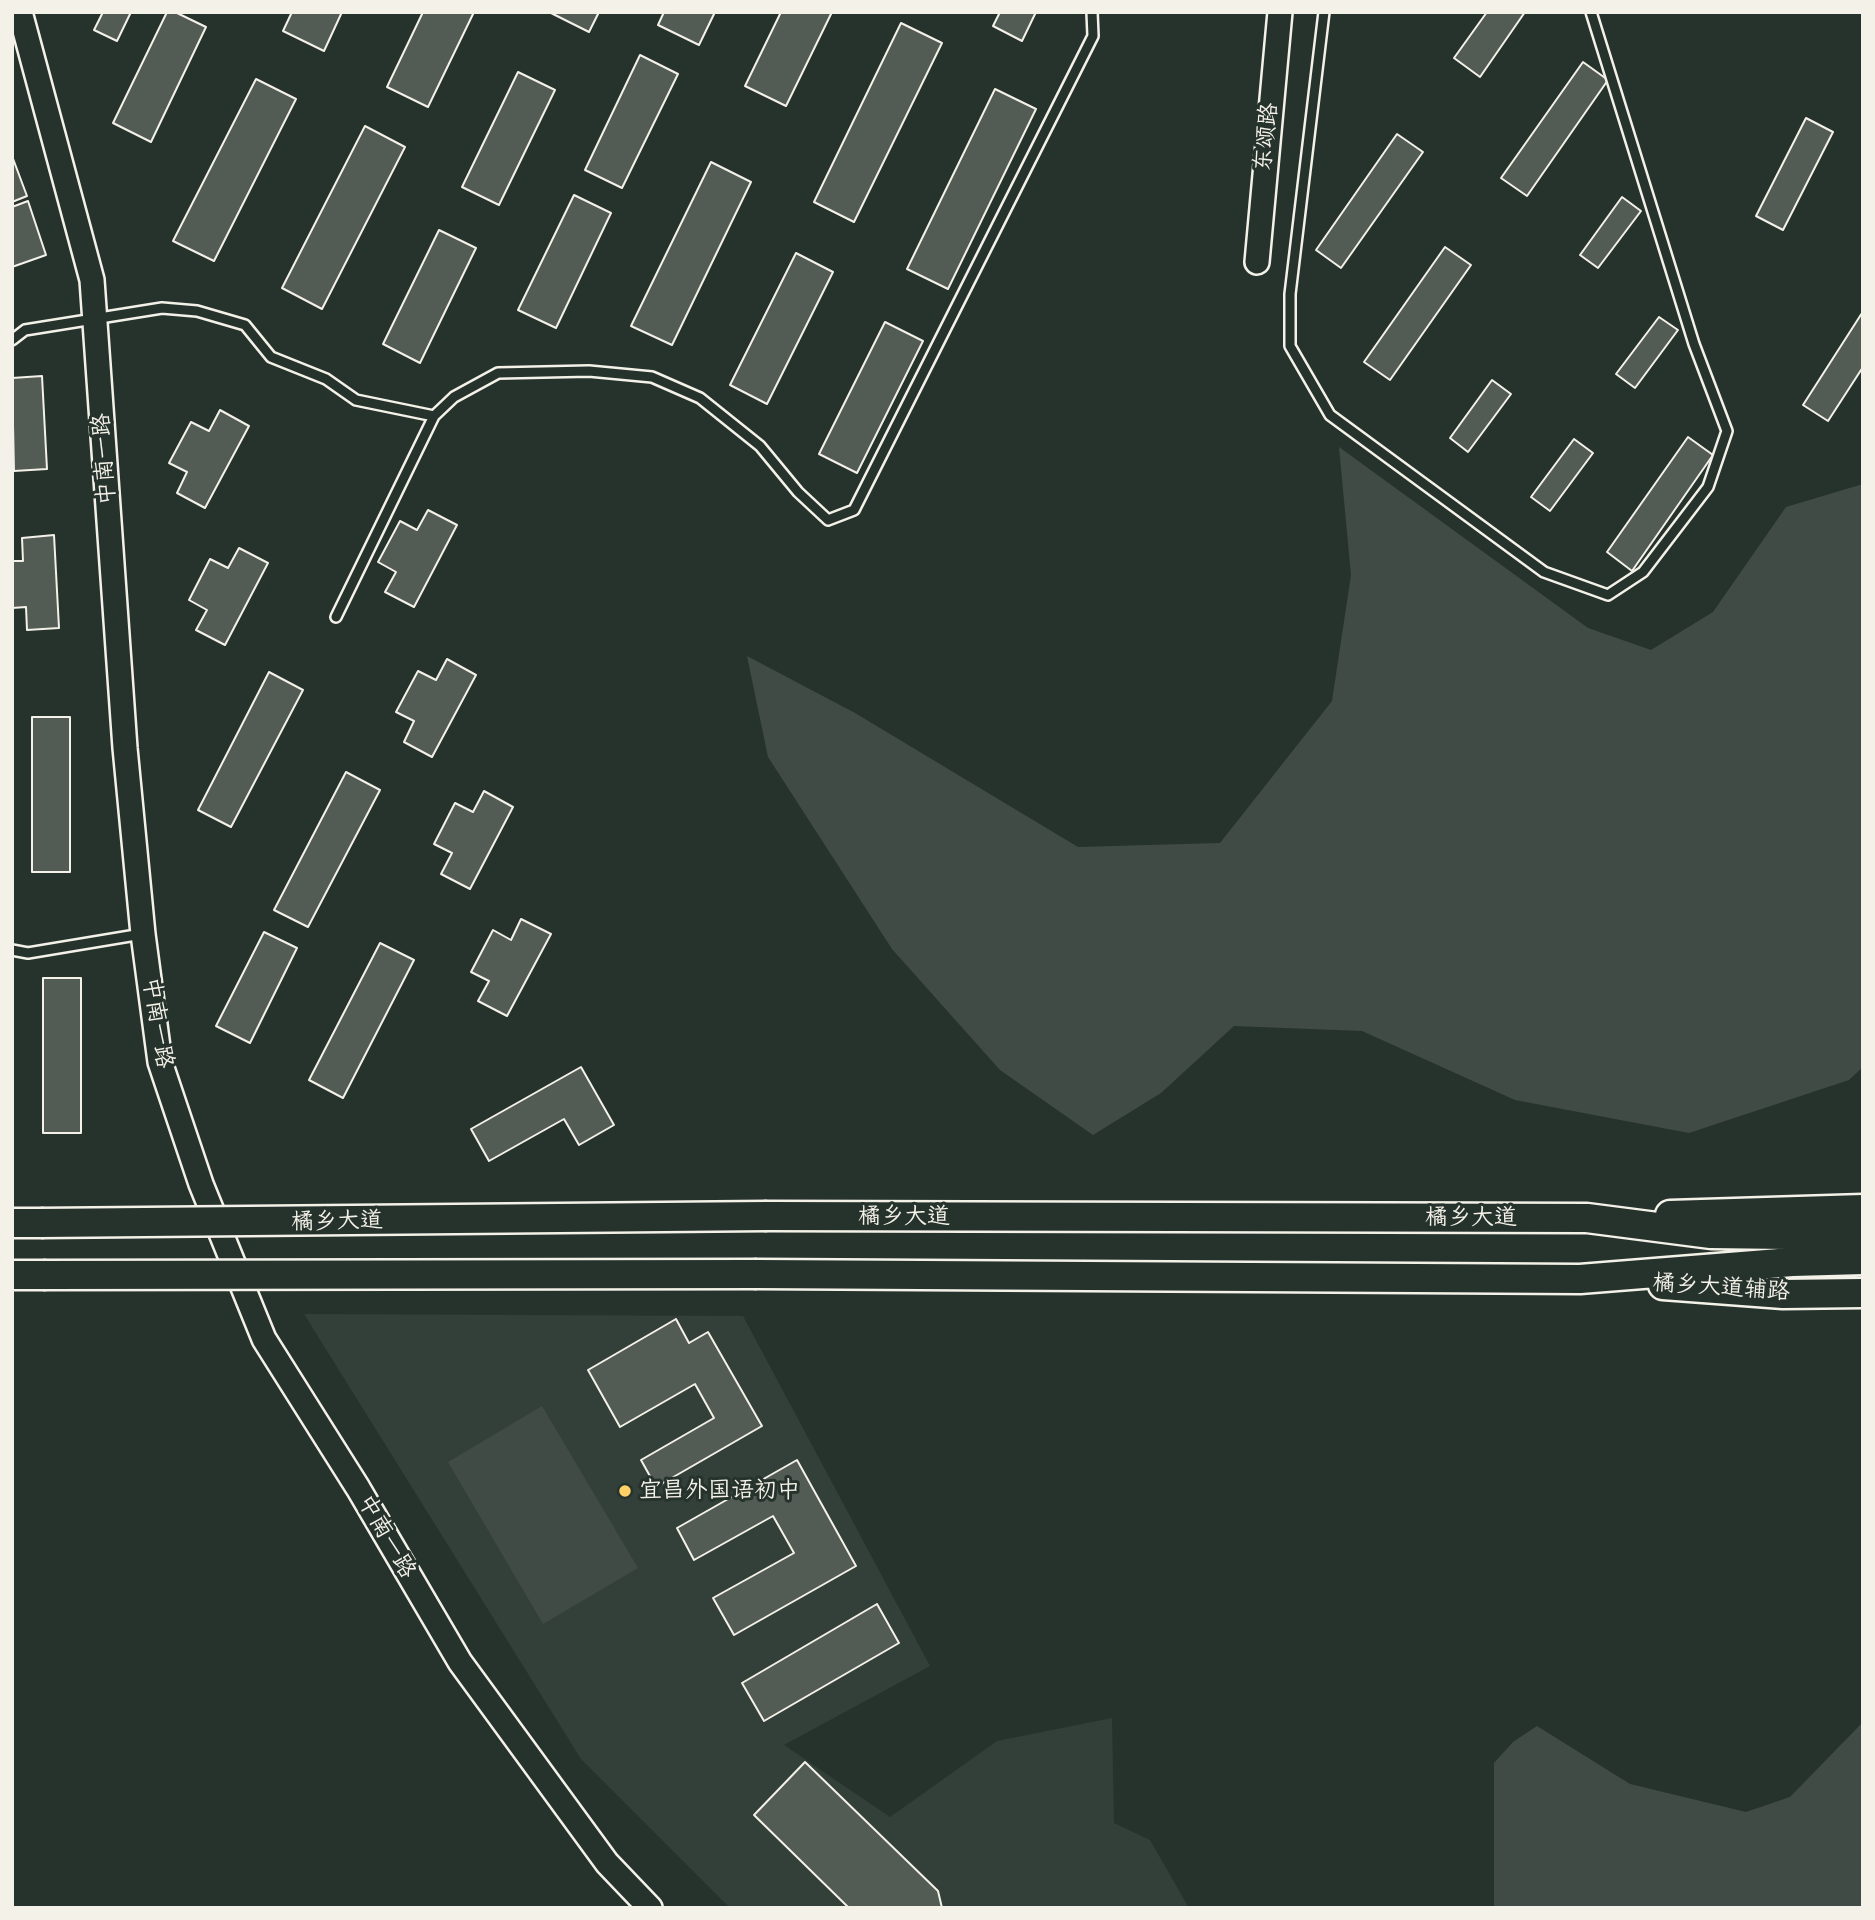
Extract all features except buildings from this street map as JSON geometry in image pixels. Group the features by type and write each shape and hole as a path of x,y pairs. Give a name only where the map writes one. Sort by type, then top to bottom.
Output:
{"main road":[{"path":"1587,1218 1863,1209"},
{"name":"橘乡大道","path":"12,1223 767,1216 1587,1218 1793,1248"},
{"path":"12,1275 757,1274 1580,1279 1863,1236"},
{"path":"1793,1248 1863,1260"},
{"name":"橘乡大道辅路","path":"1580,1279 1783,1294 1863,1293"}],"street":[{"name":"中南一路","path":"20,12 92,280 125,748 143,934 160,1062 201,1184 264,1339 358,1488 460,1662 607,1863 650,1908"},
{"name":"东颂路","path":"1257,262 1280,12"}],"lane":[{"path":"337,617 435,416 454,397 498,373 589,371 652,377 700,398 760,446 798,492 828,520 854,510 1093,36 1093,12"},
{"path":"1324,12 1290,294 1290,346 1330,415 1544,572 1608,595 1643,572 1708,487 1727,431 1694,344 1591,12"},
{"path":"12,340 25,330 162,308 209,314 245,325 271,357 326,379 356,400 435,416"},
{"path":"12,950 28,953 143,934"}],"shaded area":[{"path":"1339,447 1588,628 1651,650 1713,612 1786,507 1863,484 1863,1067 1849,1080 1689,1133 1515,1100 1362,1031 1234,1026 1161,1093 1093,1135 1000,1070 892,949 768,757 747,656 855,713 1078,847 1220,843 1332,701 1351,575"},
{"name":"宜昌外国语初中","path":"304,1314 743,1316 930,1666 784,1745 890,1817 997,1741 1112,1718 1114,1823 1150,1840 1189,1908 730,1908 581,1759"},
{"path":"542,1406 638,1568 543,1624 448,1462"},
{"path":"1863,1722 1863,1908 1494,1908 1494,1763 1513,1742 1537,1726 1630,1784 1746,1812 1790,1797"}],"place":[{"name":"宜昌外国语初中","path":"625,1491"}]}
